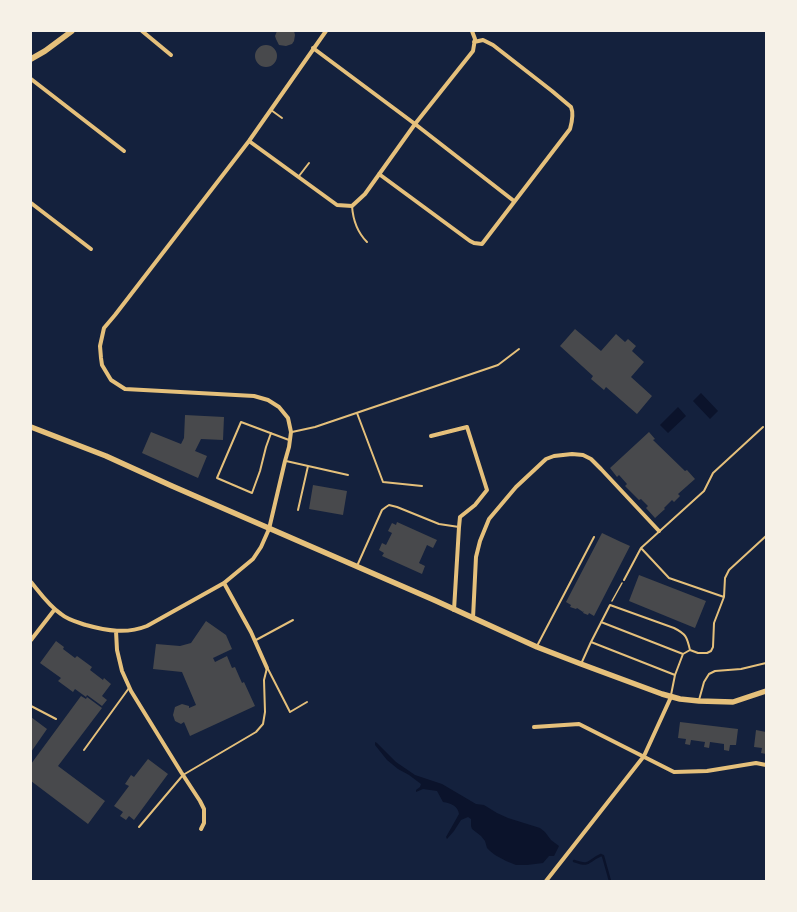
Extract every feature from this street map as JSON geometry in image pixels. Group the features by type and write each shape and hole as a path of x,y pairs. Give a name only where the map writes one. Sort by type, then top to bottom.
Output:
{"street":[{"path":"31,59 45,51 72,31"},
{"path":"142,31 171,55"},
{"path":"31,582 55,609 75,622 103,630 116,631 138,629 147,626 224,582 253,559 261,547 269,529 290,440 291,432 288,418 279,406 268,400 254,396 126,388 112,380 102,365 100,346 104,328 249,141 326,31"},
{"path":"249,141 337,205 352,206 365,194 415,124 473,51 475,39 472,31"},
{"path":"379,174 464,237 474,243 482,244 570,129 572,119 571,107 493,45 482,40 474,42"},
{"path":"313,48 415,124 514,201"},
{"path":"31,79 124,151"},
{"path":"31,203 91,249"},
{"path":"31,427 106,456 179,490 537,647 671,697 698,701 733,702 766,691"},
{"path":"432,436 466,427 487,490 475,505 460,518 454,610"},
{"path":"473,618 476,557 480,541 490,520 516,487 546,459 572,454 584,455 591,459 659,531"},
{"path":"224,582 255,641 267,668"},
{"path":"31,640 55,609"},
{"path":"116,631 117,650 122,671 130,688 204,809 204,823 201,829"},
{"path":"546,881 644,756 671,697"},
{"path":"534,727 579,724 674,772 707,772 756,764 766,765"}],"lane":[{"path":"270,110 282,118"},
{"path":"298,177 309,164"},
{"path":"352,206 357,227 367,242"},
{"path":"291,432 315,427 498,365 520,349"},
{"path":"357,413 383,482 422,486"},
{"path":"271,433 252,493 217,478 241,422 271,433 290,440"},
{"path":"624,580 641,548 704,491 713,473 763,427"},
{"path":"285,461 348,475"},
{"path":"298,510 308,466"},
{"path":"357,567 382,510 389,505 439,524 459,527"},
{"path":"690,650 698,653 707,653 711,651 713,647 714,623 724,597 725,578 728,570 766,536"},
{"path":"537,647 594,537"},
{"path":"641,548 668,578 724,597"},
{"path":"581,664 610,605 682,632 688,639 690,650"},
{"path":"255,641 293,620"},
{"path":"601,622 683,654"},
{"path":"591,642 675,675"},
{"path":"671,697 675,675 683,654 690,650"},
{"path":"698,701 704,682 709,674 715,671 740,669 766,663"},
{"path":"267,668 290,712 307,702"},
{"path":"139,827 183,775 256,732 264,724 264,680 267,668"},
{"path":"84,750 130,688"},
{"path":"31,706 56,719"}],"path":[{"path":"610,605 624,580"}],"water":[{"path":"701,393 718,411 710,419 693,401"},
{"path":"678,407 686,416 668,433 660,425"},
{"path":"375,742 396,762 415,775 442,784 476,804 484,805 508,818 540,828 559,846 554,856 549,856 543,863 527,865 516,865 506,861 495,855 487,848 485,841 472,829 471,819 468,817 461,820 447,839 446,837 459,814 456,807 443,802 437,791 423,789 416,792 421,784 387,760 375,745"}],"building":[{"path":"277,31 294,31 295,35 292,44 286,46 279,45 275,36"},
{"path":"266,45 274,48 277,56 274,64 266,67 258,64 255,56 258,48"},
{"path":"575,329 601,351 616,334 625,342 628,339 636,346 632,351 644,362 631,377 652,396 637,414 606,387 604,390 591,379 593,376 560,346"},
{"path":"185,415 224,417 223,440 201,439 195,451 207,456 198,478 142,453 151,432 181,444 184,438"},
{"path":"649,432 655,439 653,440 695,479 678,494 680,496 674,502 672,500 655,518 646,508 648,506 641,499 639,500 625,486 627,484 619,475 617,477 610,468"},
{"path":"313,485 347,491 343,515 309,509"},
{"path":"397,522 437,540 433,548 427,545 419,563 425,566 422,574 382,556 384,553 379,550 382,543 386,545 392,533 388,531 392,523 396,525"},
{"path":"602,533 630,546 594,616 589,613 588,615 583,613 584,611 583,612 577,608 570,607 571,605 566,602"},
{"path":"639,575 706,601 695,628 629,601"},
{"path":"206,621 226,635 232,649 213,658 215,662 227,656 232,668 235,667 242,683 244,682 255,706 190,736 184,722 181,724 175,721 173,715 175,707 182,704 189,706 189,708 196,705 182,672 153,669 156,644 180,646 191,643"},
{"path":"56,641 64,647 63,649 75,658 77,656 92,667 90,670 111,684 102,696 107,700 102,706 87,695 86,697 75,689 73,692 58,681 61,678 40,663"},
{"path":"81,696 86,699 87,697 102,708 58,766 105,801 88,824 31,781 31,764"},
{"path":"31,717 47,729 31,752"},
{"path":"680,722 738,729 736,745 730,745 729,751 724,750 724,744 710,742 709,748 704,747 705,742 691,740 690,745 685,744 686,739 678,738"},
{"path":"756,730 766,732 766,754 761,753 762,748 754,747"},
{"path":"148,759 168,774 134,820 129,816 126,820 120,816 123,812 114,806 129,786 125,784 131,775 134,777"}],"waterway":[{"path":"574,861 586,863 601,855 603,856 610,881"}]}
